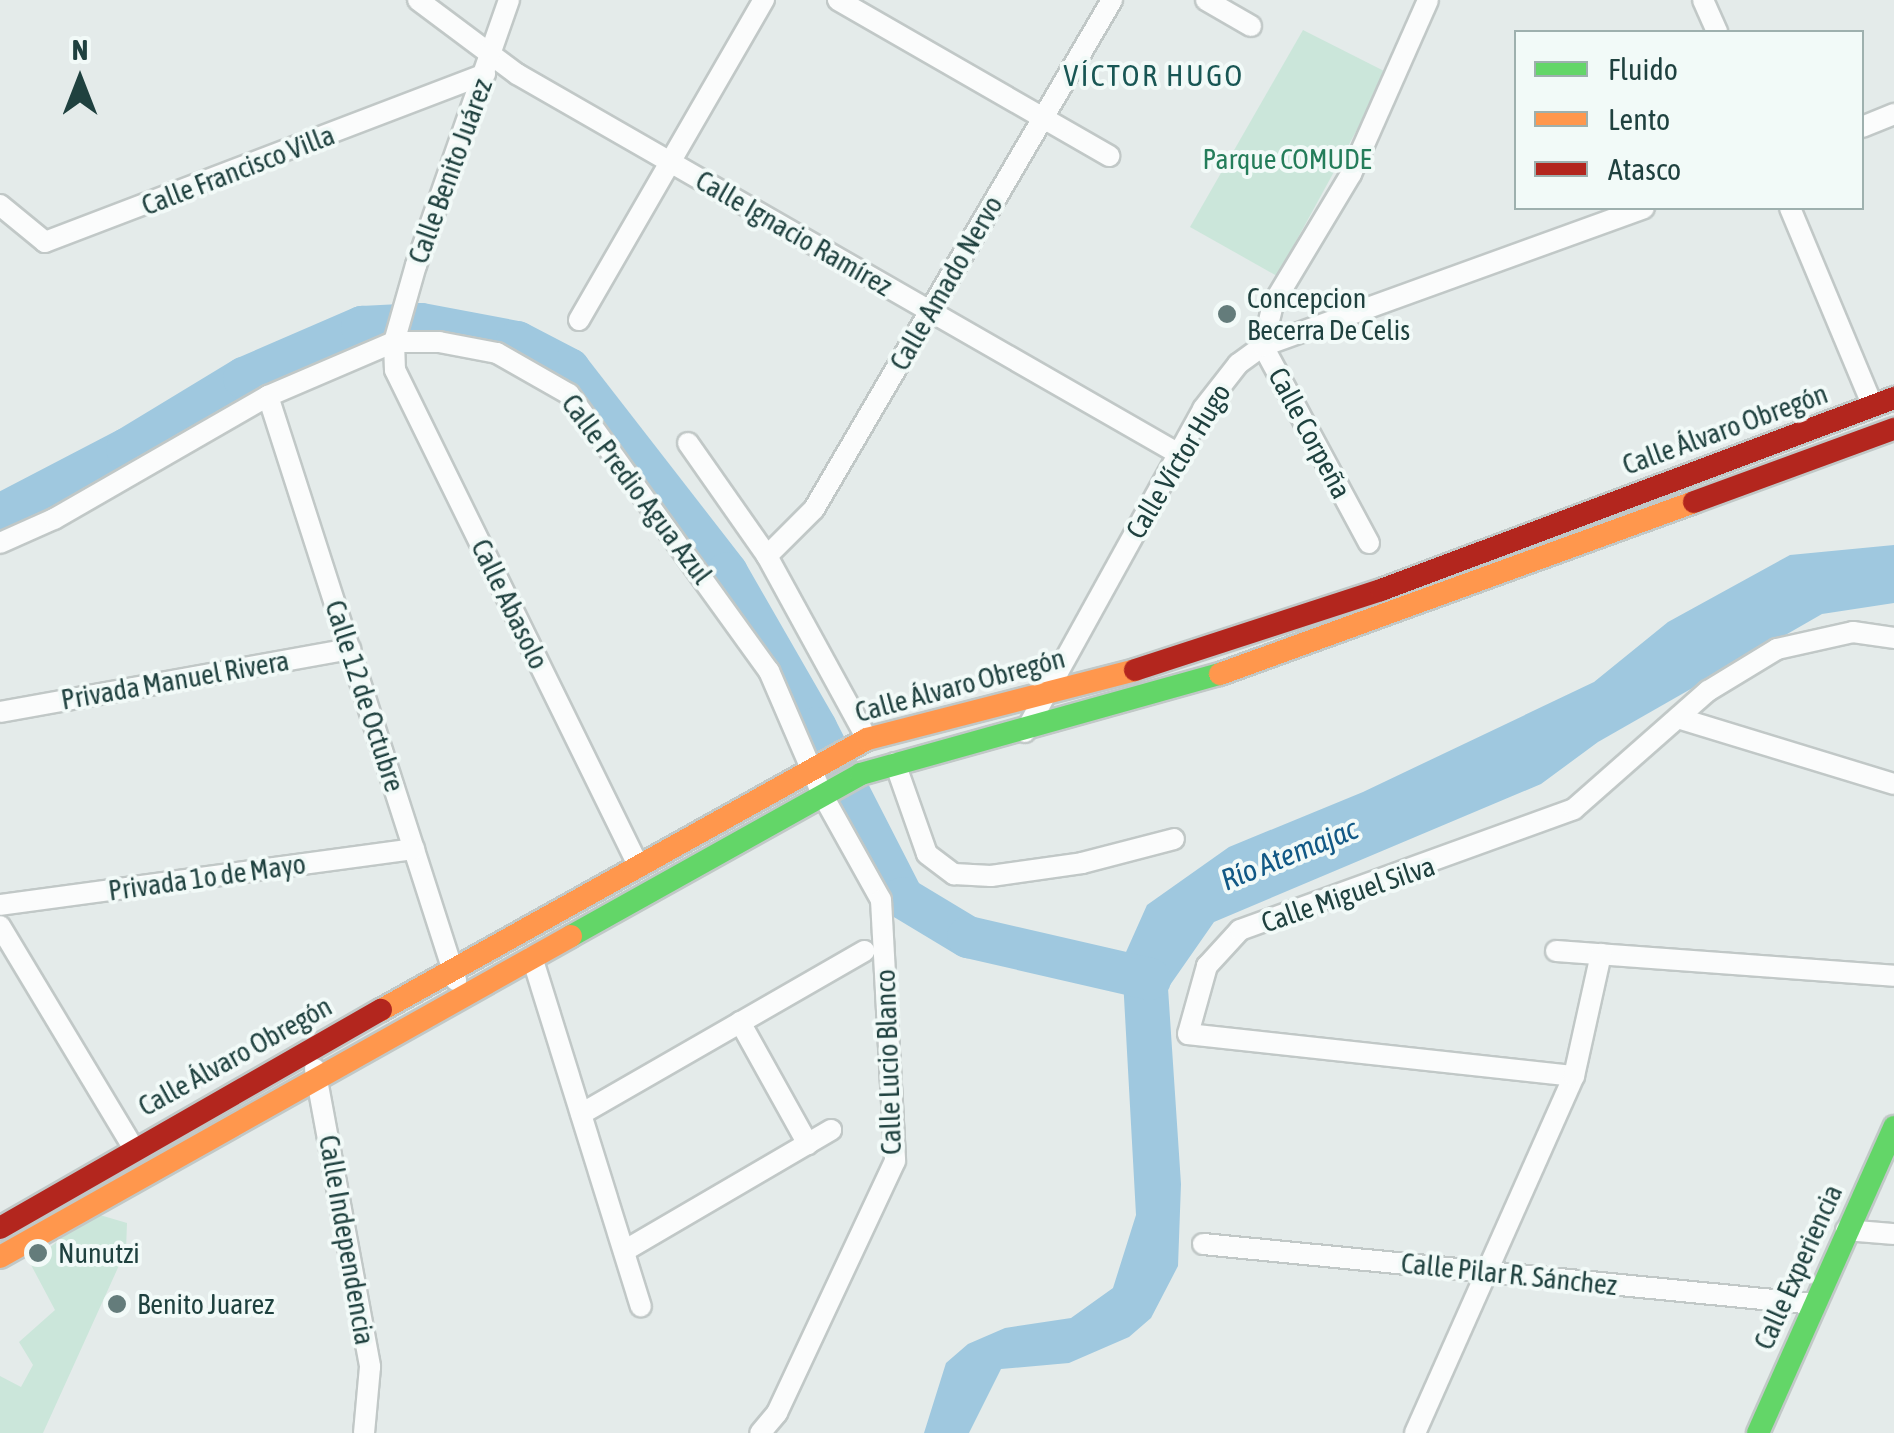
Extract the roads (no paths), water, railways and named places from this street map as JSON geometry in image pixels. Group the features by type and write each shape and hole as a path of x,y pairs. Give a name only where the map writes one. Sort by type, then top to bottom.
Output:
{"street":[{"name":"Calle Ignacio Ramírez","path":"418,0 488,64 675,165 1179,454"},
{"name":"Calle Benito Juárez","path":"394,342 416,265 509,0"},
{"path":"579,320 675,165 764,0"},
{"path":"838,0 1109,156"},
{"name":"Calle Amado Nervo","path":"767,556 814,509 1112,0"},
{"path":"1206,0 1251,26"},
{"name":"Calle Corpeña","path":"1369,544 1263,346 1277,294 1351,174 1428,0"},
{"path":"1703,0 1716,30"},
{"name":"Calle Francisco Villa","path":"0,206 45,242 488,64"},
{"path":"1864,125 1894,114"},
{"name":"Calle Víctor Hugo","path":"1025,732 1179,454 1238,364 1263,346 1638,210"},
{"path":"1791,210 1884,402"},
{"name":"Calle Predio Agua Azul","path":"0,543 54,520 268,396 394,342 439,342 497,353 570,394 769,671 825,792"},
{"name":"Calle Abasolo","path":"394,342 395,370 637,863"},
{"name":"Calle 12 de Octubre","path":"268,396 461,996"},
{"name":"Calle Álvaro Obregón","path":"0,1228 133,1148 861,741 1163,663 1381,590 1884,402"},
{"name":"Calle Álvaro Obregón","path":"0,1258 825,792 871,771 1178,690 1894,429"},
{"path":"688,443 767,556 861,741"},
{"name":"Calle Miguel Silva","path":"1574,1076 1188,1034 1207,966 1240,930 1429,867 1574,809 1739,668 1777,649 1853,632 1894,638"},
{"name":"Privada Manuel Rivera","path":"0,712 350,649"},
{"path":"1678,718 1894,784"},
{"path":"895,763 927,854 954,874 990,876 1082,863 1174,838"},
{"name":"Calle Lucio Blanco","path":"760,1433 778,1414 896,1161 881,900 825,792"},
{"name":"Privada 1o de Mayo","path":"0,904 414,849"},
{"path":"0,926 133,1148"},
{"path":"581,1114 864,951"},
{"path":"1556,951 1894,976"},
{"path":"1415,1433 1574,1076 1601,954"},
{"path":"532,956 641,1306"},
{"path":"740,1022 808,1144"},
{"name":"Calle Independencia","path":"312,1048 368,1350 364,1433"},
{"name":"Calle Experiencia","path":"1758,1433 1894,1127"},
{"path":"624,1251 832,1130"},
{"path":"1846,1230 1894,1234"},
{"name":"Calle Pilar R. Sánchez","path":"1203,1244 1814,1304"}],"water":[{"name":"Río Atemajac","path":"1894,545 1894,603 1822,614 1598,742 1541,784 1214,922 1168,988 1181,1184 1178,1266 1151,1318 1129,1337 1069,1363 1001,1369 969,1433 924,1433 946,1363 968,1344 1005,1328 1071,1318 1113,1288 1136,1215 1122,961 1147,905 1229,847 1363,792 1594,682 1668,622 1790,555"}],"waterway":[{"path":"0,515 127,449 244,378 362,327 421,324 517,342 569,369 727,573 816,728 903,898 968,937 1150,979"}],"place":[{"name":"Concepcion Becerra De Celis","path":"1227,314"},
{"name":"Nunutzi","path":"38,1253"},
{"name":"Benito Juarez","path":"117,1304"}],"district":[{"name":"VÍCTOR HUGO","path":"1154,75"}],"park label":[{"name":"Parque COMUDE","path":"1287,159"}]}
